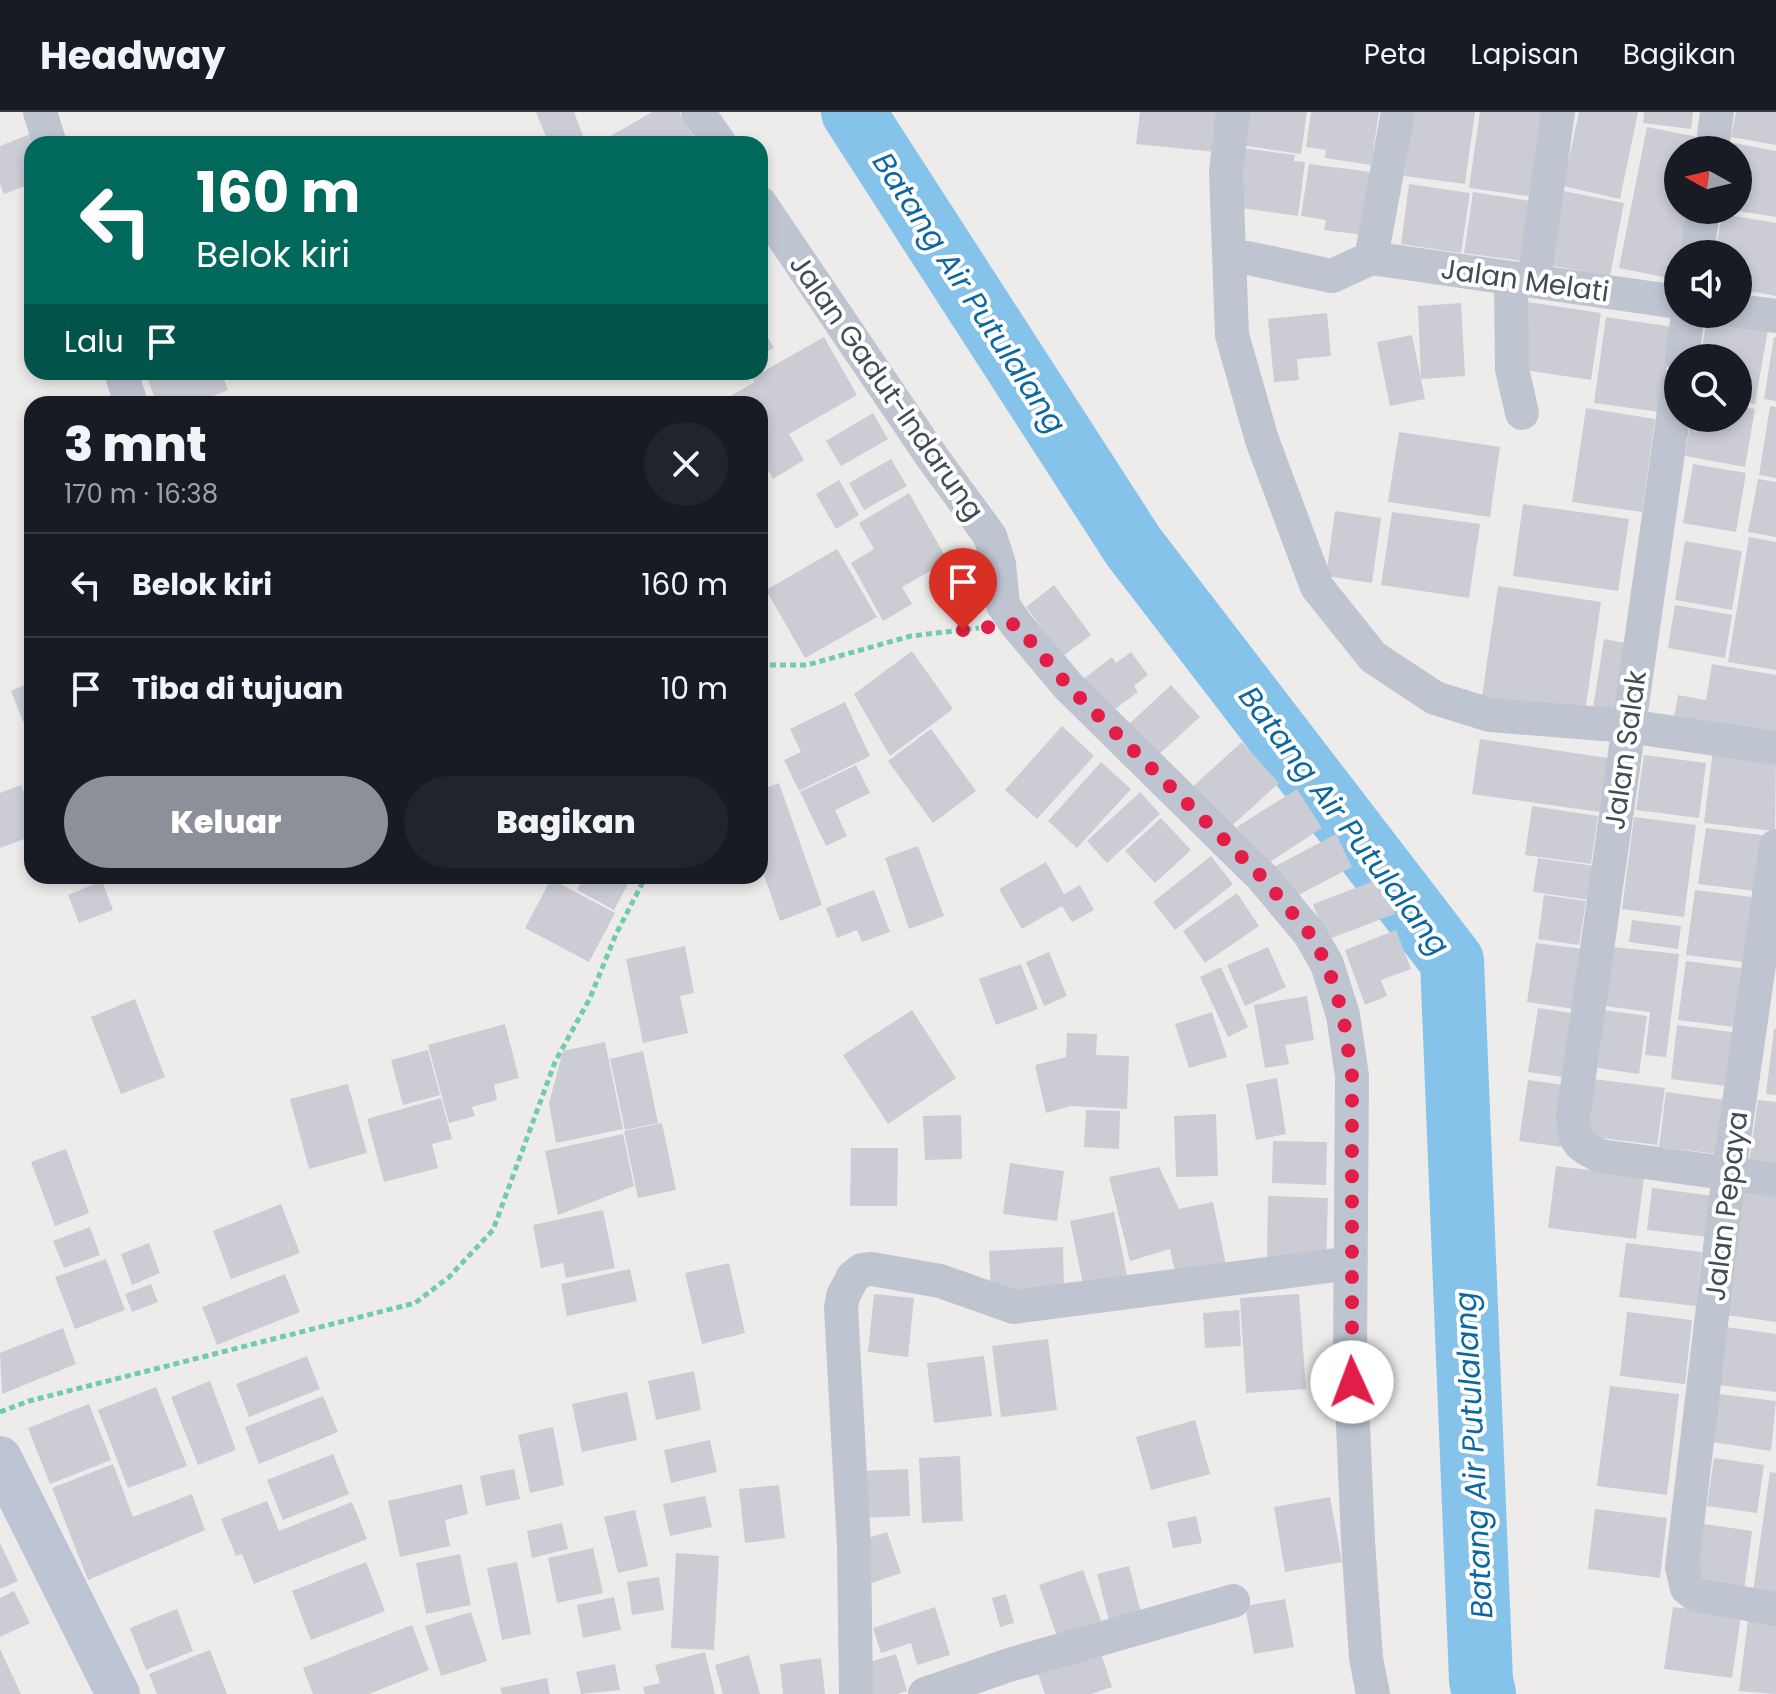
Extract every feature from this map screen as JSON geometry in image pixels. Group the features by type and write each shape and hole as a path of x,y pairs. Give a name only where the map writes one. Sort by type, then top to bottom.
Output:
{"street":[{"path":"40,112 48,136"},
{"path":"698,112 714,136"},
{"path":"1233,112 1226,172 1232,335 1262,440 1317,587 1373,657 1435,698 1490,715 1628,726 1776,748"},
{"path":"1229,254 1332,276 1371,258 1398,112"},
{"path":"1522,413 1512,369 1522,280 1558,112"},
{"path":"1714,136 1717,112"},
{"name":"Jalan Gadut-Indarung","path":"768,215 932,457 990,536 999,564 1003,605 1016,624 1069,687 1262,877 1309,933 1327,964 1343,1015 1352,1076 1350,1355 1358,1541 1366,1658 1373,1694"},
{"name":"Jalan Melati","path":"1371,258 1664,300"},
{"path":"1752,313 1776,316"},
{"name":"Jalan Salak","path":"1671,432 1573,1117 1575,1138 1580,1146 1600,1156 1729,1173"},
{"name":"Jalan Pepaya","path":"1776,846 1729,1173 1682,1567 1687,1588 1696,1595 1776,1609"},
{"path":"1729,1173 1776,1180"},
{"path":"856,1694 854,1546 841,1308 843,1296 853,1277 862,1270 872,1269 908,1274 940,1281 1014,1307 1351,1263"},
{"path":"0,1458 118,1694"},
{"path":"925,1694 1009,1665 1233,1601"}],"path":[{"path":"768,665 807,665 911,636 1016,624"},
{"path":"0,1412 29,1401 415,1303 449,1277 493,1230 555,1062 590,998 616,934 642,884"}],"building":[{"path":"536,112 574,112 583,136 546,136"},
{"path":"652,112 679,112 693,136 611,136"},
{"path":"1140,112 1220,112 1216,152 1136,144"},
{"path":"1244,112 1307,112 1301,154 1240,145"},
{"path":"1311,112 1379,112 1371,165 1325,158 1326,150 1306,147"},
{"path":"1413,112 1475,112 1465,184 1404,176"},
{"path":"1480,112 1547,112 1535,197 1469,188"},
{"path":"1579,112 1638,112 1620,199 1563,186"},
{"path":"1644,112 1693,112 1691,129 1643,123"},
{"path":"1736,112 1776,112 1776,145 1752,141 1752,136 1731,136"},
{"path":"1647,127 1693,136 1664,136 1664,224 1691,224 1688,240 1664,240 1664,277 1619,268"},
{"path":"40,130 43,136 25,136"},
{"path":"24,136 24,186 4,194 0,184 0,146"},
{"path":"1752,146 1776,151 1776,217 1752,213"},
{"path":"1242,148 1295,155 1294,161 1305,162 1298,216 1234,207"},
{"path":"1309,164 1371,172 1363,235 1324,230 1326,220 1301,216"},
{"path":"1409,184 1470,193 1461,253 1401,244"},
{"path":"1563,191 1624,203 1610,276 1549,265"},
{"path":"1473,192 1531,201 1522,261 1464,253"},
{"path":"1752,219 1776,223 1776,296 1752,292 1752,240 1717,240 1720,224 1752,224"},
{"path":"1527,302 1601,313 1591,380 1518,369"},
{"path":"1461,303 1465,376 1421,379 1418,306"},
{"path":"1327,313 1331,356 1297,359 1299,380 1274,382 1268,319"},
{"path":"1606,317 1673,328 1670,344 1664,344 1664,386 1660,412 1594,403"},
{"path":"1705,328 1768,329 1755,404 1752,403 1752,344 1703,344"},
{"path":"1412,335 1425,399 1390,406 1377,342"},
{"path":"824,337 857,395 789,434 804,460 773,479 768,470 768,396 730,396 755,382 754,380 768,380 768,369"},
{"path":"1776,337 1776,401 1764,399"},
{"path":"148,380 224,380 228,390 213,396 154,396"},
{"path":"1770,406 1776,407 1776,478 1759,475"},
{"path":"1586,408 1655,419 1642,512 1572,502"},
{"path":"873,413 888,439 841,466 826,441"},
{"path":"1399,432 1500,447 1490,517 1388,502"},
{"path":"1689,432 1751,432 1745,467 1685,456"},
{"path":"891,459 907,486 864,510 849,483"},
{"path":"1693,464 1746,473 1736,532 1683,523"},
{"path":"1758,479 1776,482 1776,537 1748,532"},
{"path":"839,480 859,515 836,529 816,494"},
{"path":"909,493 948,561 902,587 912,604 883,621 851,563 874,549 859,523"},
{"path":"1523,504 1629,519 1618,591 1513,576"},
{"path":"1335,511 1381,518 1372,583 1326,576"},
{"path":"1392,512 1480,524 1469,598 1381,585"},
{"path":"1749,537 1776,542 1776,670 1728,662"},
{"path":"1685,541 1742,551 1732,610 1675,600"},
{"path":"837,549 877,617 805,658 768,589"},
{"path":"1054,585 1091,635 1063,656 1026,607"},
{"path":"1498,586 1601,602 1585,712 1482,697"},
{"path":"1675,605 1732,615 1725,658 1668,648"},
{"path":"1604,639 1626,643 1616,711 1593,708"},
{"path":"912,651 953,709 890,756 854,694"},
{"path":"1131,652 1148,675 1134,686 1138,692 1107,715 1082,680 1112,657 1116,663"},
{"path":"1712,664 1776,675 1776,733 1673,724 1678,695 1706,700"},
{"path":"24,685 24,724 11,691"},
{"path":"1171,685 1200,717 1156,757 1127,726"},
{"path":"845,702 870,756 799,791 784,760 801,752 790,729"},
{"path":"1062,726 1094,756 1037,819 1005,790"},
{"path":"931,729 976,791 933,823 888,761"},
{"path":"1480,739 1608,758 1600,812 1472,794"},
{"path":"1242,742 1279,783 1226,831 1190,789"},
{"path":"1713,749 1776,757 1775,831 1704,823"},
{"path":"1644,755 1706,763 1699,818 1636,810"},
{"path":"1101,762 1131,789 1077,848 1048,821"},
{"path":"856,765 870,793 835,810 847,836 826,846 800,792"},
{"path":"779,783 822,905 780,921 767,884 768,787"},
{"path":"21,785 24,793 24,839 0,848 0,793"},
{"path":"1297,789 1322,828 1262,867 1237,827"},
{"path":"1140,792 1160,814 1107,863 1087,841"},
{"path":"1532,806 1598,816 1591,864 1525,855"},
{"path":"1634,817 1696,825 1684,917 1622,909"},
{"path":"1161,818 1191,850 1155,883 1125,851"},
{"path":"1706,828 1770,836 1763,892 1698,884"},
{"path":"1336,834 1352,867 1289,900 1272,868"},
{"path":"918,846 944,916 909,929 885,858"},
{"path":"1211,856 1233,884 1175,930 1153,902"},
{"path":"1538,858 1595,866 1590,900 1533,892"},
{"path":"1046,862 1064,894 1080,885 1094,910 1072,922 1062,906 1022,929 999,889"},
{"path":"1382,878 1395,914 1326,940 1313,904"},
{"path":"95,884 103,884 113,910 79,923 68,895"},
{"path":"548,884 560,884 615,913 589,962 525,928"},
{"path":"580,884 628,884 614,910 577,890"},
{"path":"874,890 890,932 862,942 857,930 837,938 826,908"},
{"path":"1695,890 1760,898 1752,963 1686,955"},
{"path":"1237,893 1259,926 1205,963 1183,931"},
{"path":"1544,895 1586,901 1579,945 1538,939"},
{"path":"1632,920 1681,926 1678,949 1629,942"},
{"path":"1396,930 1411,969 1381,980 1387,996 1365,1005 1345,950"},
{"path":"1536,943 1583,949 1574,1009 1527,1002"},
{"path":"685,946 694,993 680,996 688,1033 643,1043 626,959"},
{"path":"1268,947 1286,987 1245,1006 1227,965"},
{"path":"1613,947 1679,954 1666,1057 1645,1055 1650,1012 1605,1006"},
{"path":"1049,952 1067,996 1044,1006 1026,962"},
{"path":"1686,961 1741,968 1734,1027 1678,1020"},
{"path":"1021,964 1038,1009 996,1025 979,979"},
{"path":"1221,967 1248,1027 1228,1037 1200,977"},
{"path":"1307,996 1314,1040 1285,1045 1289,1064 1265,1068 1254,1005"},
{"path":"135,999 165,1077 121,1094 91,1017"},
{"path":"1538,1008 1579,1014 1570,1078 1528,1072"},
{"path":"912,1010 956,1078 888,1124 843,1055"},
{"path":"1605,1010 1647,1016 1639,1074 1597,1068"},
{"path":"1212,1012 1227,1057 1189,1068 1175,1024"},
{"path":"505,1024 519,1078 494,1085 497,1100 472,1107 475,1116 449,1123 428,1045"},
{"path":"1677,1025 1740,1033 1734,1087 1671,1079"},
{"path":"1776,1029 1776,1095 1766,1094"},
{"path":"1067,1033 1097,1034 1096,1055 1129,1056 1127,1109 1071,1106 1046,1113 1035,1065 1066,1057"},
{"path":"605,1042 623,1129 556,1143 549,1103 563,1051"},
{"path":"428,1050 440,1095 403,1105 391,1060"},
{"path":"643,1051 658,1123 625,1130 610,1059"},
{"path":"1277,1078 1286,1134 1256,1140 1246,1084"},
{"path":"1593,1079 1665,1088 1657,1145 1585,1136"},
{"path":"1528,1080 1571,1086 1562,1147 1519,1141"},
{"path":"348,1084 367,1153 309,1169 290,1099"},
{"path":"1666,1092 1725,1100 1718,1154 1659,1147"},
{"path":"441,1098 452,1139 432,1144 438,1168 384,1182 367,1119"},
{"path":"1758,1100 1776,1102 1776,1167 1749,1163"},
{"path":"1086,1110 1120,1111 1119,1149 1084,1147"},
{"path":"1216,1114 1218,1176 1176,1177 1174,1116"},
{"path":"961,1115 962,1159 925,1160 923,1116"},
{"path":"662,1123 676,1190 638,1198 624,1131"},
{"path":"623,1134 634,1186 558,1215 545,1151"},
{"path":"1273,1141 1327,1142 1326,1185 1272,1183"},
{"path":"851,1148 898,1148 897,1206 850,1206"},
{"path":"66,1149 89,1213 55,1226 31,1162"},
{"path":"1010,1163 1064,1171 1057,1221 1003,1214"},
{"path":"1556,1166 1644,1177 1636,1239 1548,1228"},
{"path":"1159,1167 1179,1209 1213,1202 1227,1270 1177,1281 1170,1249 1130,1261 1109,1177"},
{"path":"1652,1188 1714,1196 1709,1237 1647,1230"},
{"path":"1743,1190 1776,1195 1776,1322 1726,1315"},
{"path":"1268,1196 1328,1198 1326,1261 1267,1259"},
{"path":"281,1204 300,1253 231,1279 213,1231"},
{"path":"603,1210 615,1268 566,1278 563,1263 541,1268 533,1225"},
{"path":"1114,1212 1127,1275 1083,1284 1070,1221"},
{"path":"90,1227 100,1255 64,1268 53,1241"},
{"path":"149,1243 160,1273 132,1285 121,1254"},
{"path":"1626,1243 1702,1252 1696,1306 1619,1297"},
{"path":"1063,1247 1064,1290 991,1293 989,1251"},
{"path":"106,1259 125,1310 75,1329 55,1277"},
{"path":"729,1263 745,1333 702,1344 685,1273"},
{"path":"630,1269 637,1301 567,1316 561,1284"},
{"path":"285,1274 300,1312 217,1345 202,1307"},
{"path":"151,1284 158,1302 132,1312 125,1294"},
{"path":"874,1294 914,1298 908,1357 868,1352"},
{"path":"1299,1294 1306,1389 1246,1393 1240,1298"},
{"path":"1239,1310 1241,1346 1205,1348 1203,1313"},
{"path":"1627,1312 1692,1320 1685,1384 1620,1376"},
{"path":"1726,1327 1776,1334 1776,1392 1718,1385"},
{"path":"63,1328 76,1364 2,1394 0,1353"},
{"path":"1048,1339 1057,1410 1001,1417 992,1346"},
{"path":"307,1356 320,1389 249,1417 236,1384"},
{"path":"984,1356 992,1416 934,1423 927,1363"},
{"path":"694,1371 701,1410 656,1420 648,1381"},
{"path":"210,1381 236,1450 198,1465 171,1397"},
{"path":"1610,1386 1679,1394 1667,1495 1597,1486"},
{"path":"156,1387 187,1466 128,1488 98,1410"},
{"path":"627,1392 637,1440 582,1452 572,1404"},
{"path":"1719,1394 1776,1401 1771,1451 1712,1442"},
{"path":"323,1396 338,1432 259,1464 245,1427"},
{"path":"89,1404 111,1460 50,1484 28,1428"},
{"path":"1195,1420 1210,1474 1151,1490 1136,1437"},
{"path":"553,1427 564,1485 530,1493 518,1435"},
{"path":"710,1440 717,1472 671,1483 664,1450"},
{"path":"333,1454 349,1494 283,1520 267,1480"},
{"path":"960,1456 963,1521 922,1523 919,1458"},
{"path":"1714,1458 1764,1465 1757,1513 1707,1506"},
{"path":"113,1464 133,1517 192,1494 205,1530 88,1580 52,1488"},
{"path":"514,1469 520,1499 486,1506 480,1476"},
{"path":"908,1469 910,1516 863,1518 861,1471"},
{"path":"1770,1472 1776,1473 1776,1595 1753,1592"},
{"path":"462,1484 468,1514 445,1520 450,1546 400,1557 388,1501"},
{"path":"779,1485 785,1538 745,1543 739,1489"},
{"path":"705,1496 712,1527 670,1536 663,1504"},
{"path":"1330,1497 1342,1562 1285,1572 1274,1507"},
{"path":"267,1501 279,1531 352,1502 367,1539 254,1584 242,1554 236,1556 221,1519"},
{"path":"1595,1509 1667,1518 1660,1578 1588,1569"},
{"path":"635,1510 648,1566 618,1573 604,1517"},
{"path":"1196,1516 1202,1543 1173,1548 1167,1522"},
{"path":"562,1523 568,1549 532,1558 527,1531"},
{"path":"1698,1523 1752,1531 1744,1590 1689,1583"},
{"path":"887,1532 901,1573 872,1583 859,1541"},
{"path":"0,1543 18,1581 0,1589"},
{"path":"593,1548 603,1593 557,1603 548,1558"},
{"path":"676,1553 719,1556 714,1650 671,1648"},
{"path":"460,1554 471,1605 426,1614 416,1563"},
{"path":"366,1562 385,1611 311,1640 292,1591"},
{"path":"517,1562 531,1634 502,1640 487,1568"},
{"path":"1129,1566 1143,1621 1111,1629 1097,1574"},
{"path":"1083,1570 1101,1621 1057,1636 1039,1585"},
{"path":"659,1577 664,1610 632,1615 627,1582"},
{"path":"14,1591 30,1623 0,1637 0,1598"},
{"path":"1006,1594 1014,1623 1000,1627 992,1598"},
{"path":"614,1597 621,1630 583,1638 577,1605"},
{"path":"1285,1599 1294,1647 1254,1654 1245,1606"},
{"path":"935,1607 950,1655 917,1665 911,1643 881,1653 873,1628"},
{"path":"1673,1607 1741,1615 1732,1678 1664,1669"},
{"path":"177,1609 193,1651 146,1670 130,1628"},
{"path":"471,1612 487,1661 441,1676 425,1626"},
{"path":"1748,1620 1776,1624 1776,1694 1739,1691"},
{"path":"412,1625 429,1670 369,1694 313,1694 303,1668"},
{"path":"1099,1647 1112,1687 1091,1694 1045,1694 1036,1668"},
{"path":"0,1649 21,1694 0,1694"},
{"path":"210,1650 227,1694 157,1694 149,1674"},
{"path":"705,1652 715,1694 645,1694 643,1687 660,1683 655,1665"},
{"path":"896,1654 907,1691 871,1694 863,1664"},
{"path":"749,1655 760,1694 723,1694 715,1665"},
{"path":"821,1658 825,1694 783,1694 780,1664"},
{"path":"615,1664 620,1690 581,1694 576,1672"},
{"path":"547,1678 550,1694 502,1694 500,1688"}],"waterway":[{"name":"Batang Air Putulalang","path":"853,112 1133,546 1452,961 1484,1694"}],"route":[{"path":"963,630 1016,624 1069,687 1262,877 1309,933 1327,964 1343,1015 1352,1076 1352,1382"}]}
